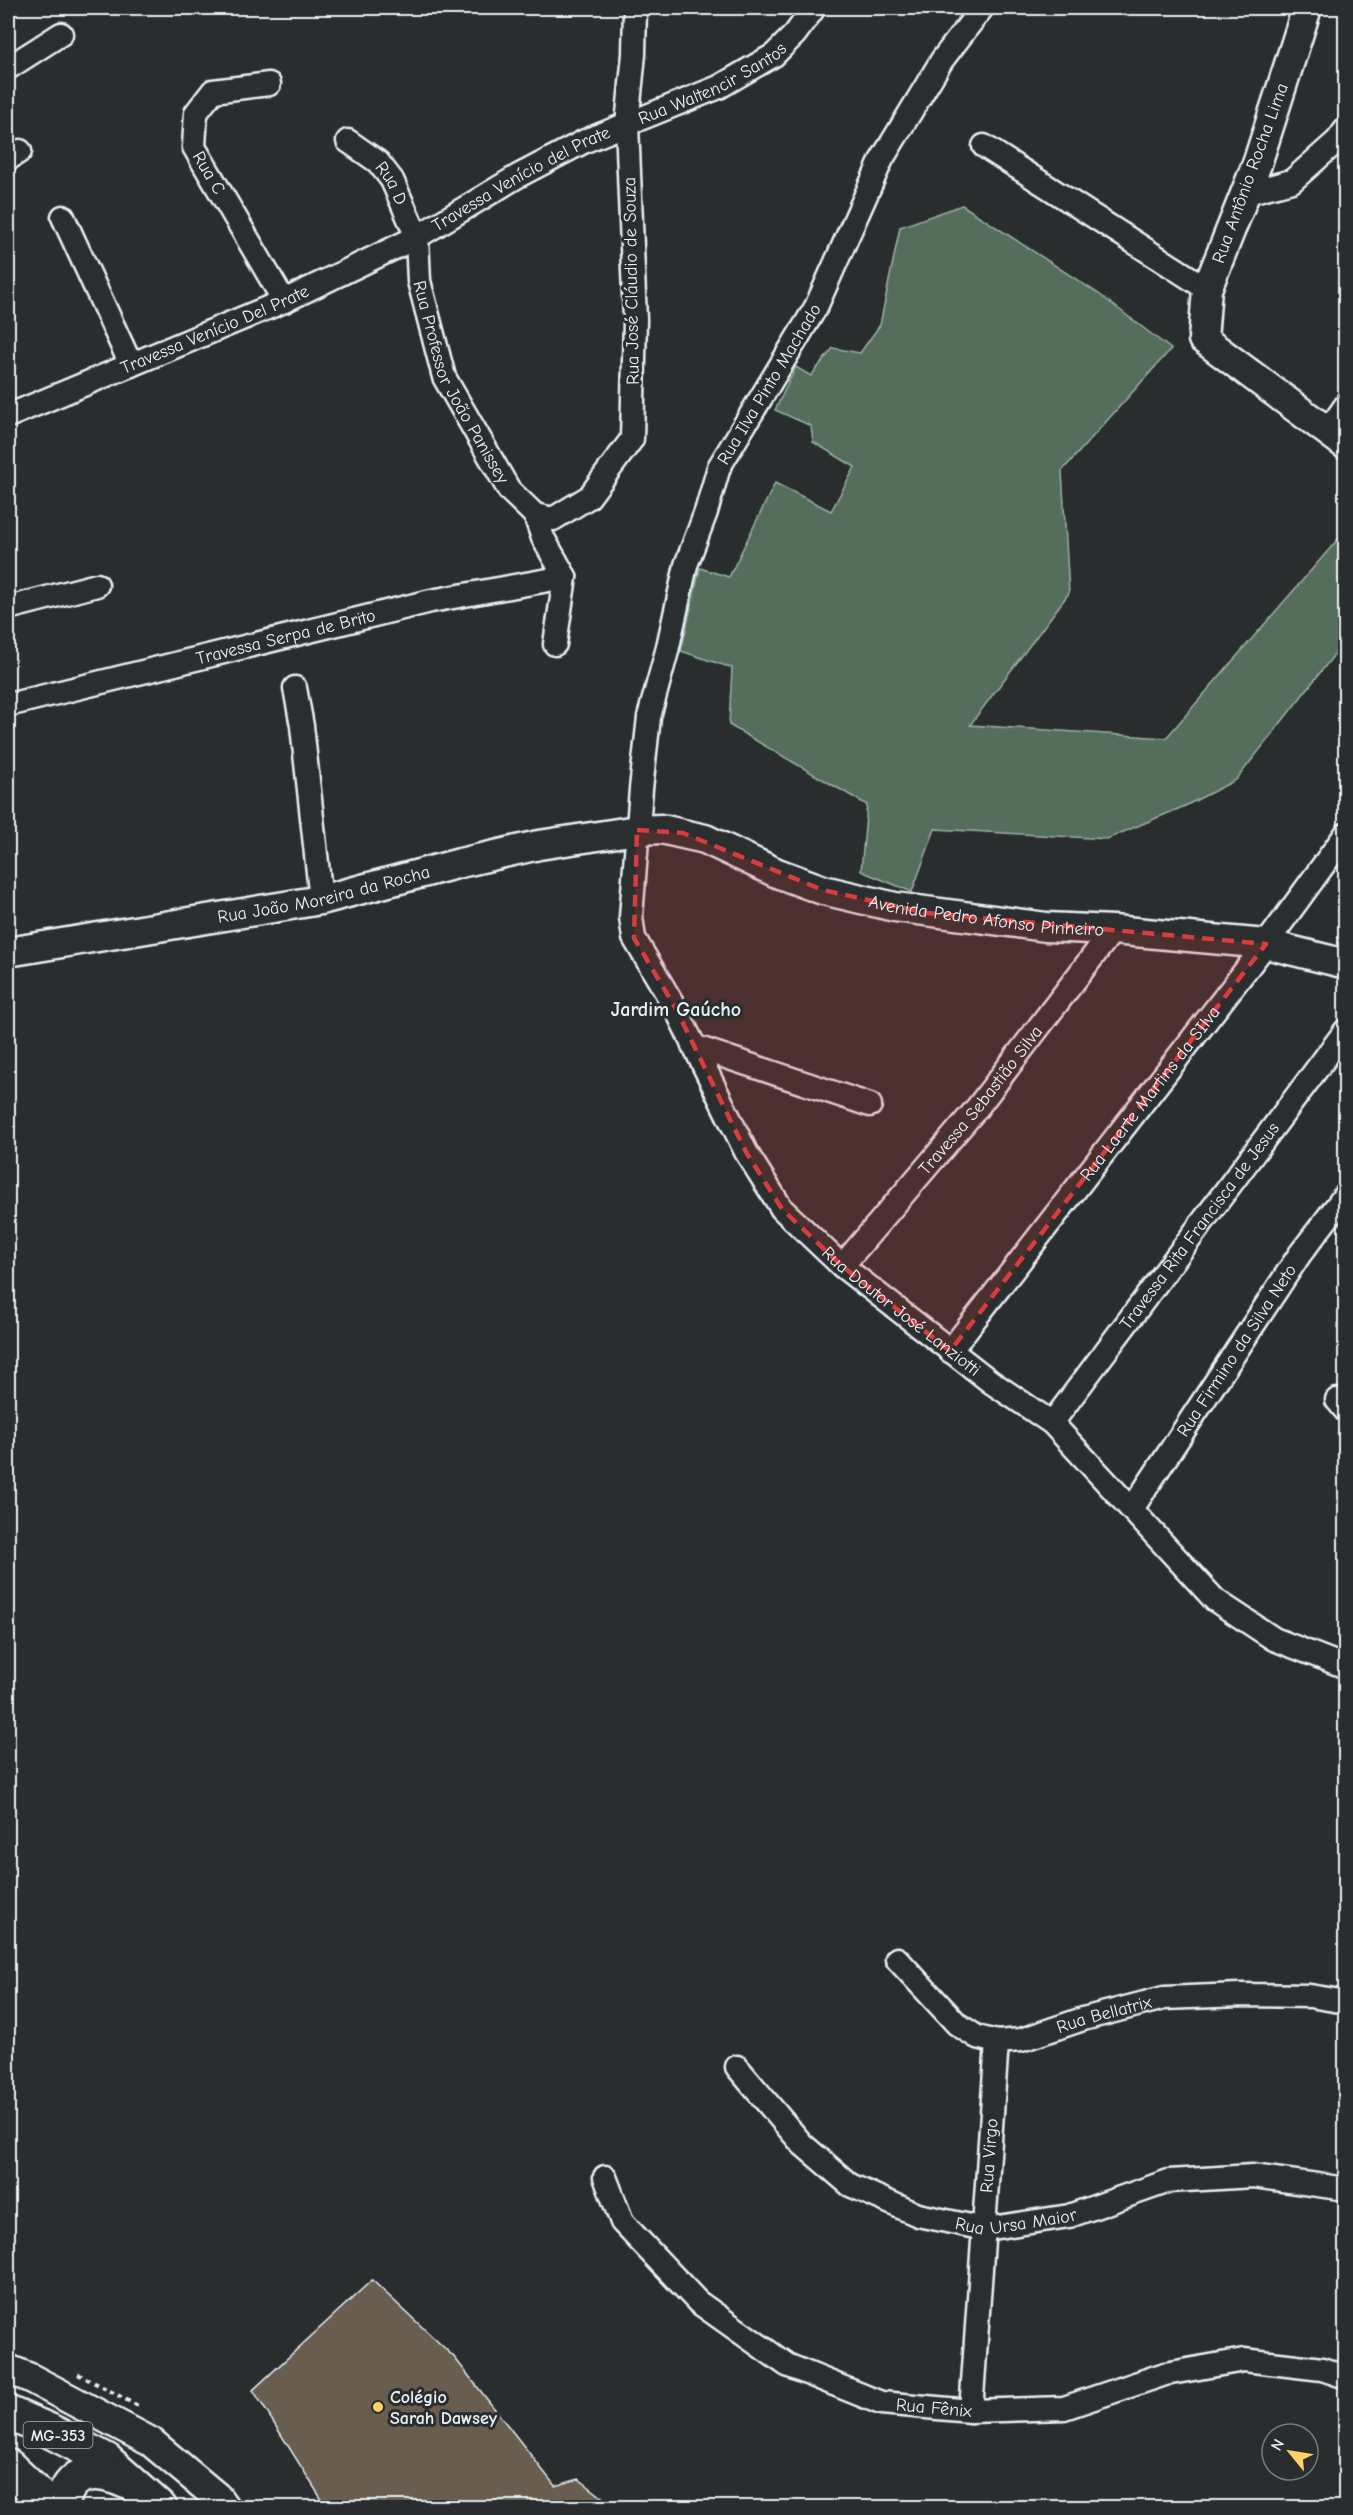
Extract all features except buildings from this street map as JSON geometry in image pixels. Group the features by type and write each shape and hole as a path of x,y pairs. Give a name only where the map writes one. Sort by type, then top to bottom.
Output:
{"main road":[{"name":"MG-353","path":"8,2413 50,2431 106,2460 160,2508"},
{"name":"MG-353","path":"8,2466 52,2508"},
{"path":"62,2508 63,2498 69,2488 79,2476 86,2473 96,2471 111,2474 134,2485"}],"street":[{"name":"Rua José Cláudio de Souza","path":"544,517 590,497 632,439 635,320 627,124 634,54 635,8"},
{"name":"Rua Waltencir Santos","path":"627,124 719,87 774,55 795,34 814,8"},
{"name":"Rua Ilva Pinto Machado","path":"637,830 649,717 668,651 686,565 706,512 718,467 816,307 882,159 942,60 982,8"},
{"name":"Rua Antônio Rocha Lima","path":"1307,8 1246,193 1207,289 1203,339 1336,438"},
{"path":"8,68 61,34"},
{"name":"Rua C","path":"269,84 213,91 196,113 194,147 284,302"},
{"name":"Travessa Venício del Prate","path":"417,237 518,176 585,141 627,124"},
{"path":"1246,193 1292,181 1337,141 1346,129"},
{"name":"Rua D","path":"348,141 378,162 392,180 417,237"},
{"path":"984,146 1207,289"},
{"path":"63,217 132,365"},
{"name":"Travessa Venício Del Prate","path":"8,416 284,302 417,237"},
{"name":"Rua Professor João Panissey","path":"417,237 418,281 444,377 509,490 544,517 543,538 565,577"},
{"path":"1336,438 1346,405"},
{"path":"555,644 565,577"},
{"name":"Travessa Serpa de Brito","path":"8,705 431,600 565,577"},
{"path":"8,608 97,585"},
{"path":"295,688 302,726 321,900"},
{"name":"Avenida Pedro Afonso Pinheiro","path":"637,830 661,829 705,839 777,873 822,890 895,907 1046,927 1113,930 1266,944 1346,964"},
{"name":"Rua João Moreira da Rocha","path":"8,952 321,900 471,860 539,845 637,830"},
{"name":"Rua Doutor José Lanziotti","path":"637,830 631,917 634,938 676,1009 746,1152 782,1209 842,1266 950,1351 1052,1423 1215,1600 1274,1639 1346,1667"},
{"name":"Rua Laerte Martins da SIlva","path":"950,1351 1266,944 1346,834"},
{"name":"Travessa Sebastião Silva","path":"842,1266 977,1108 1113,930"},
{"name":"Travessa Rita Francisca de Jesus","path":"1052,1423 1346,1030"},
{"path":"693,1046 870,1105"},
{"name":"Rua Firmino da Silva Neto","path":"1132,1509 1300,1254 1346,1194"},
{"name":"Rua Bellatrix","path":"897,1959 957,2024 977,2037 997,2042 1021,2040 1083,2019 1164,1998 1240,1995 1310,1996 1346,2002"},
{"name":"Rua Virgo","path":"971,2411 997,2042"},
{"name":"Rua Ursa Maior","path":"737,2067 802,2144 850,2185 918,2215 984,2229 1069,2216 1169,2181 1253,2176 1346,2189"},
{"name":"Rua Fênix","path":"605,2177 622,2222 698,2302 787,2365 881,2403 971,2411 1064,2408 1165,2374 1244,2360 1322,2368 1346,2377"},
{"path":"8,2369 30,2378 151,2442 217,2498 225,2508"}],"highlighted area":[{"path":"637,830 683,833 823,890 927,913 1266,944 950,1351 842,1266 782,1209 746,1152 676,1009 634,938"}],"green space":[{"path":"962,205 1099,294 1171,349 1062,471 1069,593 970,725 1166,738 1345,531 1345,641 1236,780 1185,806 1107,839 935,829 912,892 861,871 867,805 729,725 732,668 681,651 700,568 729,577 775,483 831,511 855,467 813,442 811,426 775,410 796,367 811,376 833,348 860,353 880,325 900,227"}],"place":[{"name":"Colégio Sarah Dawsey","path":"378,2407"}],"district":[{"name":"Jardim Gaúcho","path":"676,1009"}]}
